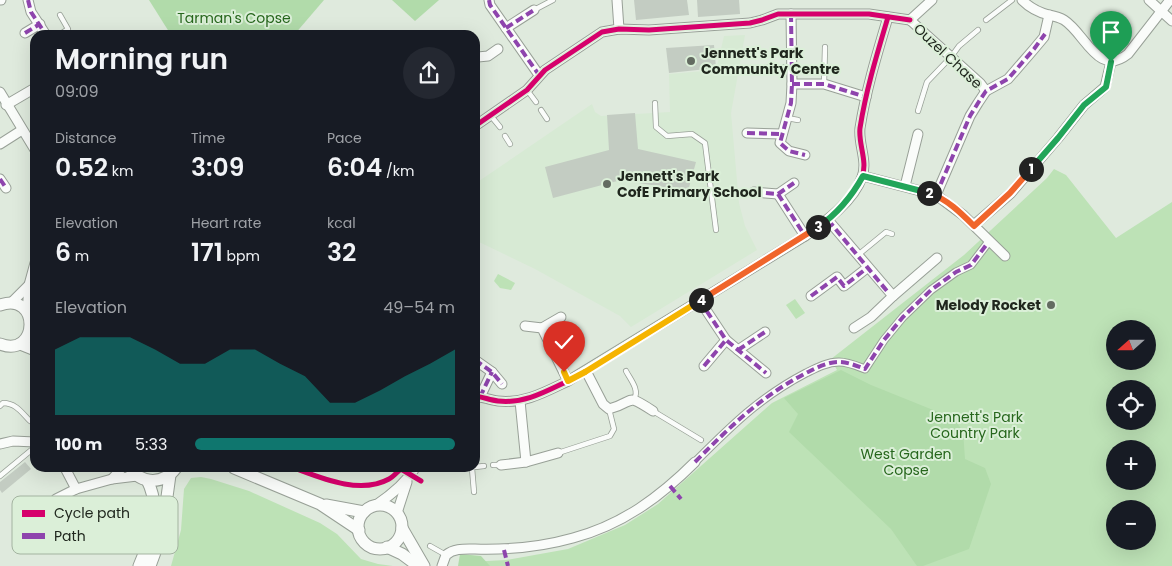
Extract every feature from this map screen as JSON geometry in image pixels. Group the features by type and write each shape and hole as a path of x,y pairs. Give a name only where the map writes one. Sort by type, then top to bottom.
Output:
{"street":[{"path":"28,0 31,12 43,30"},
{"path":"489,0 490,5 539,75"},
{"path":"617,0 619,29"},
{"path":"480,123 527,90 539,75 602,32 619,29 649,30 750,23 778,14 869,14 910,20 932,0"},
{"path":"1022,0 1031,9 1064,20 1103,60 1111,62 1119,61 1128,54 1170,0"},
{"path":"1149,0 1172,21"},
{"path":"506,28 534,10"},
{"path":"791,14 791,103 780,143 789,151 805,155"},
{"path":"936,195 970,116 986,91 1008,79 1044,37 1050,15"},
{"path":"480,396 499,401 520,401 536,396 568,381 828,220 854,192 863,176 864,161 860,130 866,97 888,17"},
{"name":"Ouzel Chase","path":"910,20 980,83 986,91"},
{"path":"25,33 40,24"},
{"path":"480,57 488,56 498,49"},
{"path":"974,226 1017,186 1084,105 1106,87 1111,62"},
{"path":"792,84 824,84 866,97"},
{"path":"6,105 30,91"},
{"path":"0,92 6,105 30,142"},
{"path":"0,144 22,130"},
{"path":"747,133 782,134"},
{"path":"906,186 918,134"},
{"path":"863,176 936,195 948,203 1005,256"},
{"path":"0,179 6,188"},
{"path":"754,192 778,194 794,184"},
{"path":"778,194 805,236"},
{"path":"828,220 890,294"},
{"path":"442,566 446,555 457,550 504,550 560,541 612,524 636,511 670,486 759,402 792,381 823,365 837,362 846,362 865,369 884,340 903,317 931,290 956,272 971,265 988,244"},
{"path":"854,328 871,317 890,294 937,258"},
{"path":"812,296 837,277 844,286 868,268"},
{"path":"30,281 27,313 30,322"},
{"path":"3,304 29,285"},
{"path":"700,301 726,340 766,373"},
{"path":"3,304 20,306 27,313"},
{"path":"525,326 542,328 561,317"},
{"path":"542,328 568,381"},
{"path":"738,350 765,332"},
{"path":"7,346 30,334"},
{"path":"704,366 726,340"},
{"path":"7,346 30,349"},
{"path":"480,364 492,372 502,384"},
{"path":"586,371 603,404 609,409 634,399 653,411"},
{"path":"480,393 492,372"},
{"path":"520,401 526,462"},
{"path":"0,444 13,441 30,442"},
{"path":"497,465 526,462 558,453"},
{"path":"68,472 76,489"},
{"path":"112,479 120,472"},
{"path":"62,496 76,489 112,479 138,475 162,479 171,472"},
{"path":"169,496 174,472"},
{"path":"244,472 320,504 359,530"},
{"path":"412,472 408,479 392,494 364,512 361,517 359,530 364,542 369,546 387,548 402,554 418,566"},
{"path":"138,475 153,496"},
{"path":"397,513 408,479"},
{"path":"320,504 364,512"},
{"path":"376,506 387,506 397,513 402,523 402,528 424,566"},
{"path":"387,548 397,540 402,528"},
{"path":"139,566 144,554"},
{"path":"150,566 154,554"}],"lane":[{"path":"534,10 553,0"},
{"path":"986,20 1012,0"},
{"path":"60,15 68,29 66,30"},
{"path":"918,111 927,82 959,46 978,30"},
{"path":"824,84 825,47"},
{"path":"753,68 792,68"},
{"path":"527,90 536,102"},
{"path":"655,103 656,127 667,136 692,134 705,143 716,230"},
{"path":"541,110 547,119"},
{"path":"491,116 500,127"},
{"path":"787,118 798,120"},
{"path":"505,136 510,144"},
{"path":"858,255 886,232 892,234"},
{"path":"626,371 636,389 634,399"},
{"path":"0,406 3,403 16,406 30,422"},
{"path":"558,453 610,436 614,429 609,409"},
{"path":"653,411 701,440"},
{"path":"0,476 30,451"},
{"path":"480,466 484,466"},
{"path":"474,472 474,492"},
{"path":"430,546 446,555"}],"shaded area":[{"name":"Jennett's Park CofE Primary School","path":"745,35 731,113 739,203 745,226 757,250 631,327 620,316 535,269 480,242 480,180 592,104 595,112 601,116 670,112 669,74 716,70 724,36"}],"green space":[{"name":"Tarman's Copse","path":"149,0 324,0 298,30 168,30"},
{"path":"392,0 439,0 415,21"},
{"name":"Jennett's Park Country Park","path":"1054,169 1066,175 1116,238 1172,202 1172,566 470,566 468,562 506,560 568,549 625,525 658,504 772,403 837,370 831,359 964,255 1047,178"},
{"path":"498,274 515,283 511,290 500,288 494,281"},
{"path":"795,299 805,313 796,319 786,305"},
{"name":"West Garden Copse","path":"841,370 871,385 953,418 963,431 965,459 985,468 991,484 969,549 923,566 917,566 891,529 789,432 798,414 784,398"},
{"path":"191,478 211,479 249,491 320,523 337,534 361,559 393,566 171,566 174,554 178,554 184,489"},
{"path":"460,554 481,556 490,566 458,566"}],"building":[{"path":"634,0 687,0 689,15 636,20"},
{"path":"697,0 739,0 740,14 698,17"},
{"name":"Jennett's Park Community Centre","path":"714,45 716,68 669,73 666,48"},
{"path":"635,113 638,149 696,162 688,191 621,180 553,198 545,167 609,150 607,115"},
{"path":"25,462 30,468 2,493 0,482"}],"marked path":[{"path":"28,0 31,12 43,30"},
{"path":"489,0 490,5 539,75"},
{"path":"506,28 534,10"},
{"path":"791,14 791,103 780,143 789,151 805,155"},
{"path":"25,33 40,24"},
{"path":"936,195 970,116 986,91 1008,79 1045,34"},
{"path":"974,225 1011,193 1084,105 1105,87 1111,62"},
{"path":"792,84 824,84 866,97"},
{"path":"747,133 782,134"},
{"path":"0,179 6,188"},
{"path":"754,192 778,194 794,183"},
{"path":"778,194 805,236"},
{"path":"828,220 887,291"},
{"path":"695,462 760,402 806,373 835,362 852,364 865,369 884,340 903,317 931,290 956,272 971,265 987,244"},
{"path":"811,296 837,277 844,286 867,268"},
{"path":"700,301 726,340 766,373"},
{"path":"738,350 765,332"},
{"path":"704,366 726,340"},
{"path":"480,364 492,372 502,384"},
{"path":"480,397 492,372"},
{"path":"670,486 681,499"},
{"path":"504,550 508,566"}],"cycle path":[{"path":"480,123 527,90 545,70 602,32 619,29 649,30 750,23 778,14 869,14 910,20"},
{"path":"480,397 498,401 517,401 534,396 568,381 805,236 846,203 858,186 864,171 860,140 862,114 888,17"},
{"path":"305,472 328,480 353,485 378,484 397,472"},
{"path":"406,472 421,481"}],"place":[{"name":"Jennett's Park Community Centre","path":"691,61"},
{"name":"Jennett's Park CofE Primary School","path":"607,184"},
{"name":"Melody Rocket","path":"1051,305"}],"route":[{"path":"564,372 568,381 586,371 635,339 805,236 828,220 854,192 863,176 936,195 963,215 974,226 1023,179 1084,105 1106,87 1111,62"}]}
